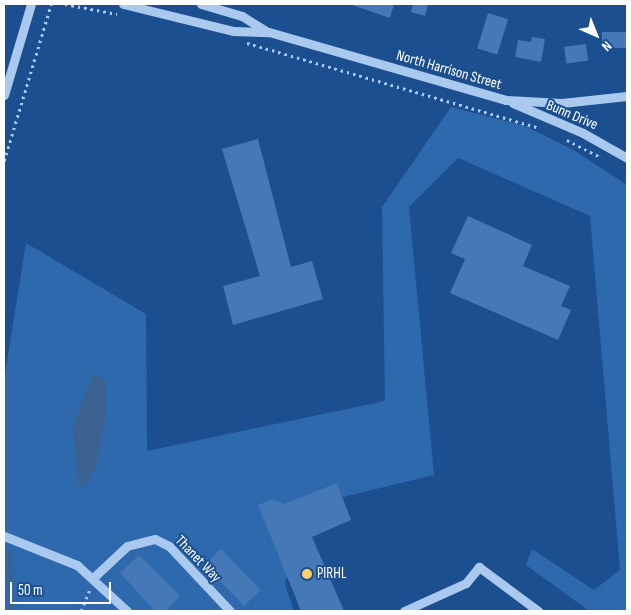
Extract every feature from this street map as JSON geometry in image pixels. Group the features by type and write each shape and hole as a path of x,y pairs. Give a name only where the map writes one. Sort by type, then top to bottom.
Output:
{"street":[{"path":"4,95 31,4"},
{"name":"North Harrison Street","path":"122,4 233,31 269,32 506,100 562,103 627,96"},
{"name":"North Harrison Street","path":"201,4 242,16 269,32"},
{"name":"Bunn Drive","path":"506,100 583,133 627,158"},
{"path":"4,536 56,553 94,577 127,611"},
{"name":"Thanet Way","path":"94,577 127,546 155,539 169,546 230,611"},
{"path":"404,611 466,583 479,567 538,611"}],"path":[{"path":"4,161 51,4"},
{"path":"345,69 545,130"},
{"path":"560,137 605,159"},
{"path":"81,611 94,577"}],"shaded area":[{"path":"451,107 525,126 575,151 627,185 627,611 589,611 526,565 532,549 594,590 620,570 590,216 458,158 409,207 434,475 297,508 285,585 294,611 4,611 4,380 26,243 146,314 147,451 385,401 382,207"},
{"path":"94,372 106,384 106,414 96,466 84,487 78,485 73,426"}],"building":[{"path":"349,4 394,4 390,18"},
{"path":"413,4 428,4 425,16 411,12"},
{"path":"488,13 508,19 497,55 477,48"},
{"path":"602,32 627,32 627,48 602,48"},
{"path":"532,37 545,39 541,62 515,57 518,40 531,42"},
{"path":"586,44 588,61 566,64 564,47"},
{"path":"258,139 291,267 312,261 323,299 233,325 223,286 260,276 222,149"},
{"path":"468,216 532,245 523,266 570,286 561,306 571,310 558,340 450,293 465,259 451,253"},
{"name":"PIRHL","path":"337,483 351,520 312,537 344,611 301,611 258,505 273,499 284,504"},
{"path":"221,549 261,590 244,606 204,565"},
{"path":"139,555 180,596 166,611 155,611 120,573"}],"waterway":[{"path":"10,551 12,611"}],"place":[{"name":"PIRHL","path":"307,574"}]}
